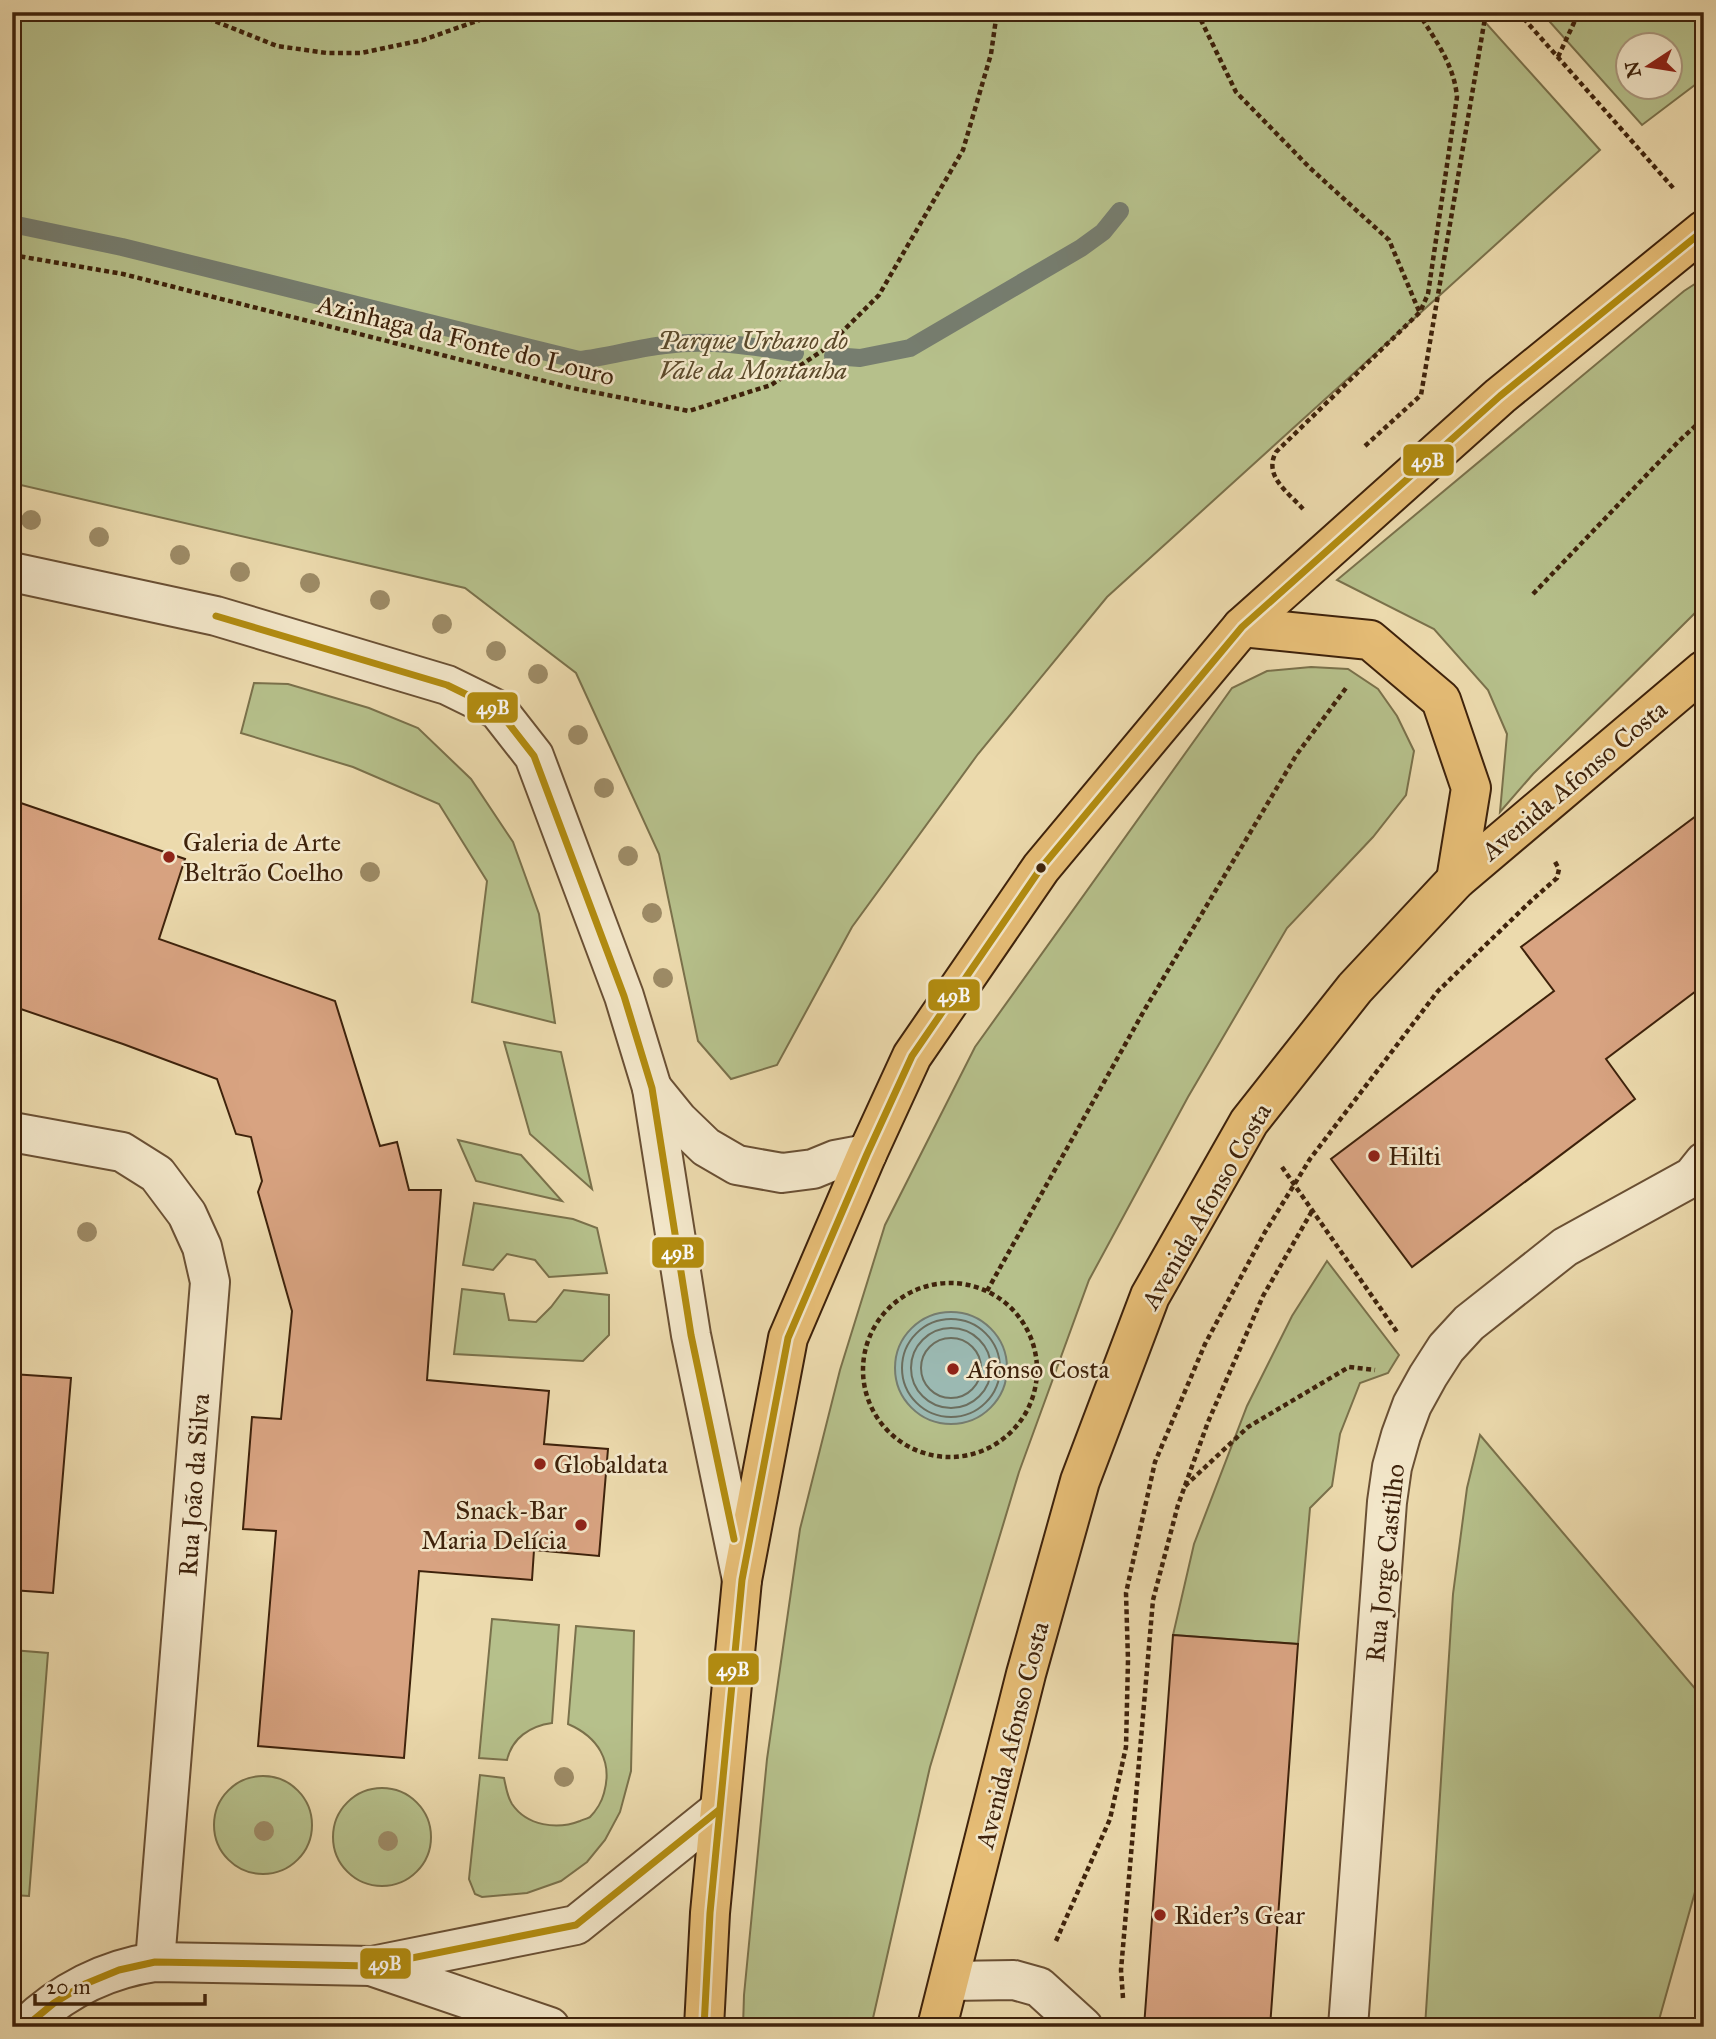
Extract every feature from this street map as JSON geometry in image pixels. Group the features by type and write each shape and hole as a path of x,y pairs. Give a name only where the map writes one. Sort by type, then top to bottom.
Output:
{"main road":[{"path":"704,2027 710,1913 742,1580 788,1338 912,1056 1041,868 1242,627 1500,396 1704,230"},
{"path":"1242,627 1370,640 1440,700 1471,788 1455,880"},
{"name":"Avenida Afonso Costa","path":"937,2027 1026,1674 1080,1481 1150,1296 1249,1122 1355,988 1455,880 1704,670"}],"street":[{"path":"12,572 216,616 447,685 498,710 534,756 624,996 652,1088 691,1335 742,1580"},
{"path":"652,1088 678,1121 706,1147 737,1165 782,1173 813,1169 835,1160 867,1154"},
{"name":"Rua João da Silva","path":"12,1132 122,1152 157,1174 187,1214 202,1247 210,1282 155,1962"},
{"name":"Rua Jorge Castilho","path":"1348,2027 1387,1502 1392,1467 1412,1405 1446,1348 1469,1323 1565,1247 1700,1173"},
{"path":"25,2027 63,1997 101,1976 129,1966 155,1962 372,1966 576,1925 719,1810"},
{"path":"372,1966 550,2027"},
{"path":"950,1981 1014,1980 1039,1987 1083,2027"}],"path":[{"path":"192,12 277,46 327,53 361,53 423,40 502,12"},
{"name":"Azinhaga da Fonte do Louro","path":"12,255 123,274 572,388 689,411 772,385 825,349 879,295 963,150 991,54 997,12"},
{"path":"1197,12 1236,92 1310,168 1389,240 1420,312"},
{"path":"1360,450 1421,395 1486,12"},
{"path":"1518,12 1676,191"},
{"path":"1558,57 1579,12"},
{"path":"1533,594 1704,418"},
{"path":"987,1292 1152,998 1297,754 1348,684"},
{"path":"1249,1122 1427,1376"},
{"path":"1124,2004 1121,1970 1153,1600 1184,1487 1208,1422 1263,1297 1312,1211"},
{"path":"959,1283 987,1292 1011,1308 1028,1331 1037,1359 1036,1388 1025,1415 1007,1437 982,1452 955,1458 928,1455 902,1444 881,1425 868,1401 863,1374 866,1344 880,1317 902,1297 929,1285 959,1283"},
{"path":"1184,1487 1248,1427 1349,1367 1427,1376"}],"green space":[{"name":"Parque Urbano do Vale da Montanha","path":"12,12 1476,12 1600,150 1107,597 978,754 852,927 777,1065 731,1079 698,1041 659,854 576,673 465,588 12,483"},
{"path":"1541,12 1704,12 1704,78 1684,93 1684,32 1614,32 1614,94"},
{"path":"1621,102 1672,102 1642,125"},
{"path":"1704,278 1704,604 1533,774 1500,812 1507,734 1488,690 1434,629 1337,580 1684,291"},
{"path":"1311,667 1348,669 1378,689 1397,716 1414,751 1406,795 1373,837 1287,928 1188,1097 1089,1280 1019,1472 930,1767 871,2027 743,2027 767,1759 800,1529 840,1370 885,1225 975,1047 1232,688 1267,671"},
{"path":"254,683 288,684 369,708 418,728 471,779 513,842 539,914 555,1023 472,1002 487,881 439,804 353,767 241,733"},
{"path":"504,1042 561,1052 592,1189 530,1134"},
{"path":"458,1140 521,1155 562,1201 476,1181"},
{"path":"474,1203 573,1219 597,1228 607,1273 549,1277 535,1260 507,1254 493,1270 463,1265"},
{"path":"1327,1261 1399,1355 1388,1373 1360,1383 1340,1434 1332,1486 1310,1508 1298,1644 1173,1635 1194,1544 1247,1406 1292,1316"},
{"path":"462,1289 504,1294 509,1320 536,1322 564,1290 609,1295 609,1335 583,1361 454,1354"},
{"path":"1480,1435 1704,1699 1704,1860 1657,2027 1425,2027 1453,1594 1467,1488"},
{"path":"492,1619 559,1625 552,1723 523,1734 513,1745 507,1760 479,1758"},
{"path":"576,1626 634,1631 631,1771 620,1812 605,1840 587,1862 561,1881 527,1893 482,1897 475,1894 469,1879 480,1775 504,1778 512,1804 526,1817 543,1824 571,1824 589,1817 597,1809 603,1796 606,1771 601,1751 588,1736 568,1724"},
{"path":"12,1650 48,1653 29,1896 12,1895"},
{"path":"263,1776 282,1780 298,1790 308,1806 312,1825 308,1844 298,1860 282,1870 263,1874 244,1870 228,1860 218,1844 214,1825 218,1806 228,1790 244,1780"},
{"path":"382,1788 401,1791 417,1802 428,1818 431,1837 428,1856 417,1872 401,1883 382,1886 363,1883 347,1872 336,1856 333,1837 336,1818 347,1802 363,1791"}],"water":[{"path":"951,1312 972,1316 991,1328 1003,1347 1007,1368 1003,1389 991,1408 972,1420 951,1424 930,1420 911,1408 899,1389 895,1368 899,1347 911,1328 930,1316"}],"building":[{"path":"12,800 185,859 159,939 335,1001 380,1146 397,1142 409,1190 441,1190 427,1380 549,1391 544,1444 608,1449 599,1556 534,1550 532,1580 419,1571 404,1758 258,1746 276,1531 243,1529 252,1417 281,1419 292,1311 258,1192 262,1181 251,1137 236,1134 217,1079 12,1006"},
{"path":"1704,810 1704,985 1606,1059 1635,1099 1412,1267 1331,1159 1554,991 1521,947"},
{"path":"12,1374 71,1378 53,1593 12,1590"},
{"path":"1173,1635 1298,1644 1270,2027 1144,2027"}],"waterway":[{"path":"833,356 860,358 910,348 1081,248 1103,232 1120,211"},
{"path":"12,224 122,247 579,360 681,343 714,343 795,353"}],"transit line":[{"name":"49B","path":"704,2027 710,1913 742,1580 788,1338 912,1056 1041,868 1242,627 1500,396 1704,230"},
{"name":"49B","path":"216,616 447,685 498,710 534,756 624,996 652,1088 691,1335 734,1539"},
{"name":"49B","path":"25,2027 54,2003 85,1984 119,1970 155,1962 372,1966 576,1925 719,1810"}],"place":[{"name":"Galeria de Arte Beltrão Coelho","path":"169,857"},
{"name":"Hilti","path":"1374,1156"},
{"name":"Afonso Costa","path":"953,1369"},
{"name":"Globaldata","path":"540,1464"},
{"name":"Snack-Bar Maria Delícia","path":"581,1525"},
{"name":"Rider's Gear","path":"1160,1915"}]}
